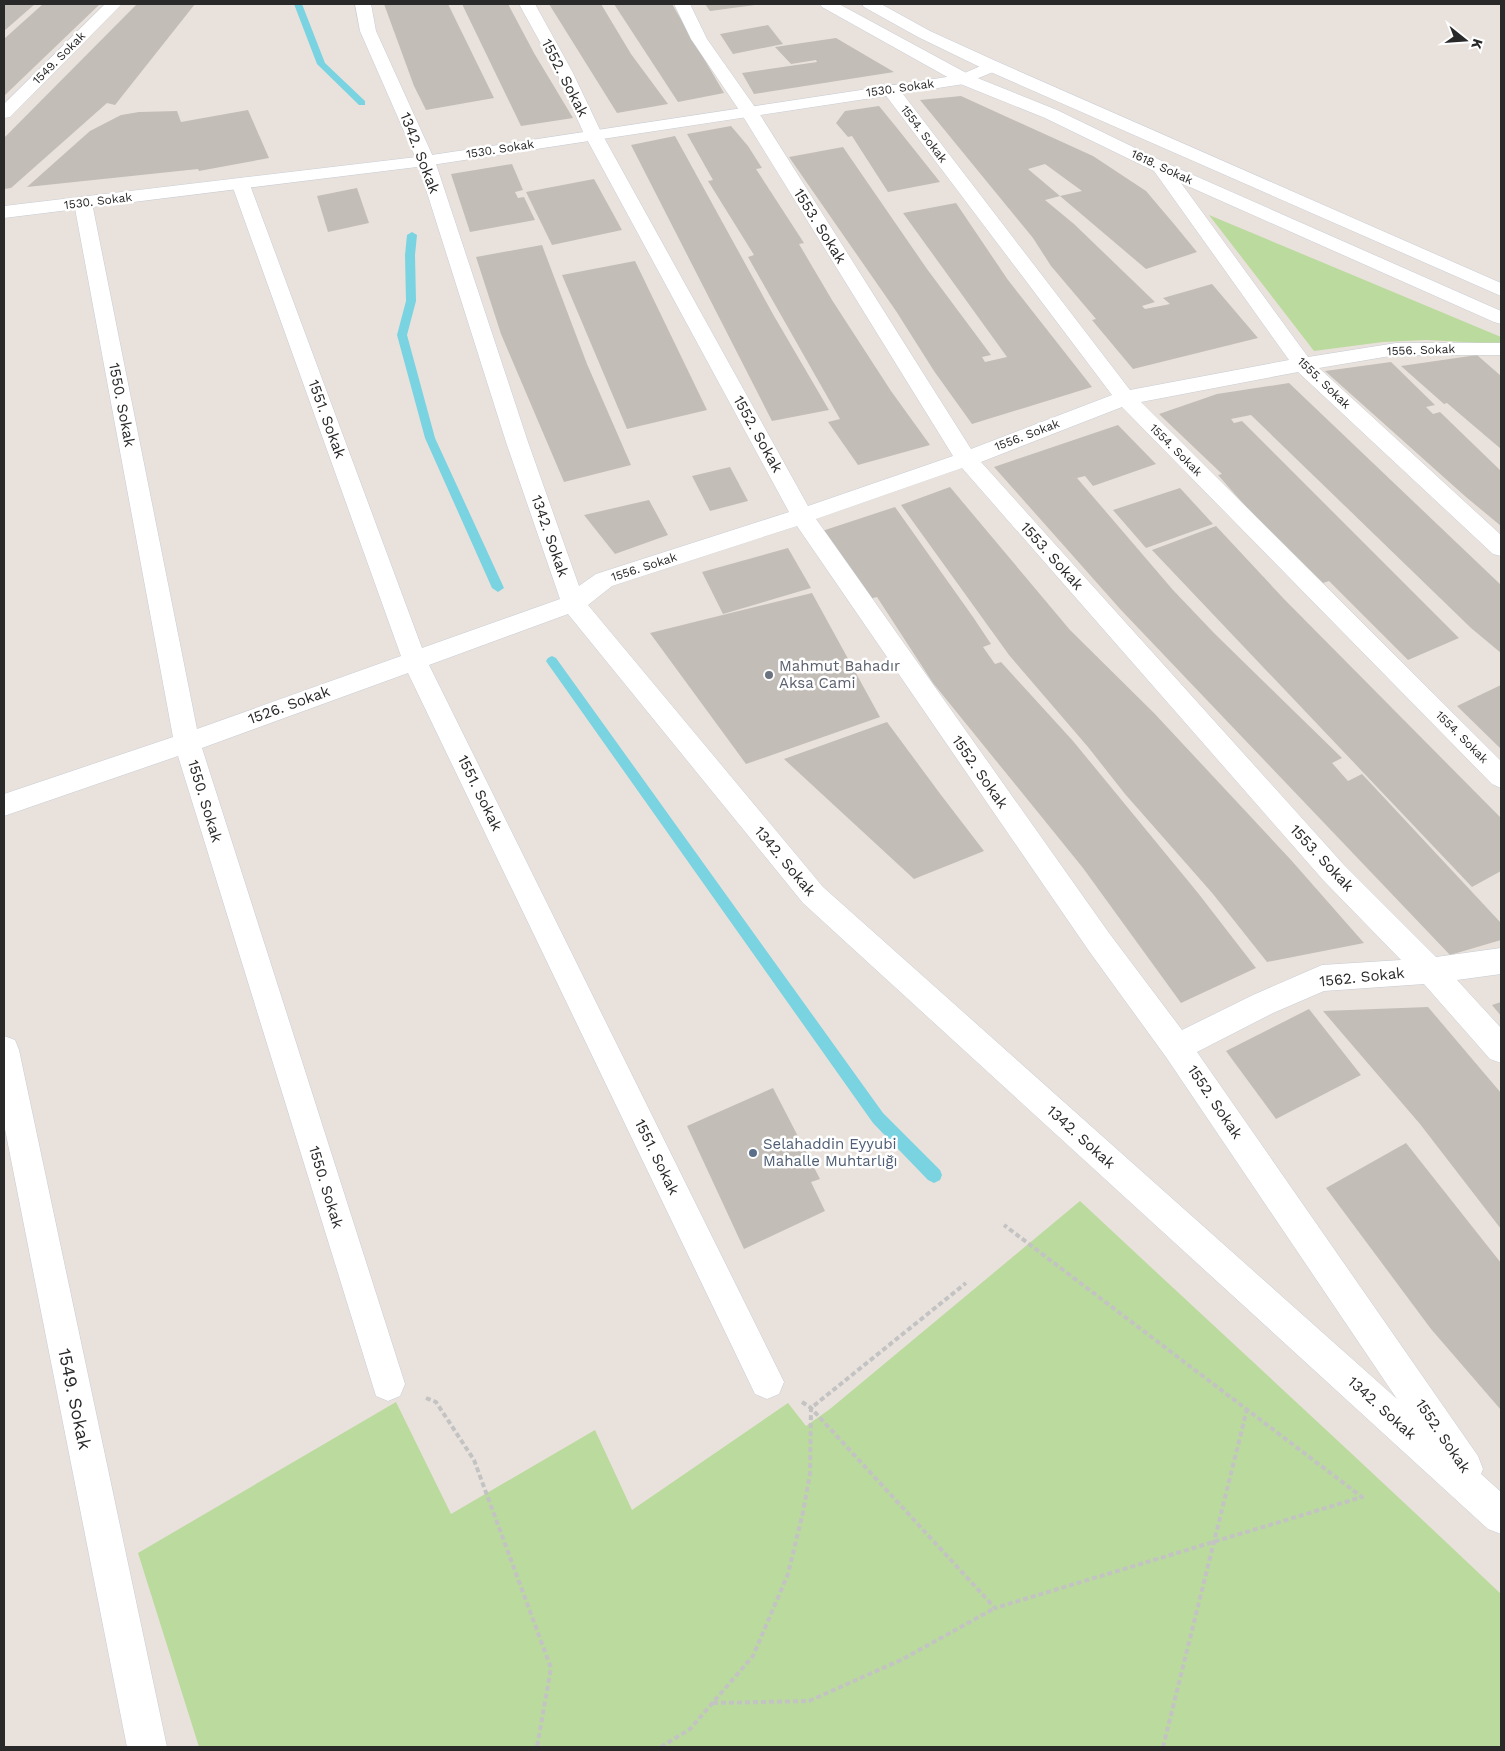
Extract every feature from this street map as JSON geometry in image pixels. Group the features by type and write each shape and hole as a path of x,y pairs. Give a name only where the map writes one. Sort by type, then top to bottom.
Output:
{"street":[{"name":"1549. Sokak","path":"4,113 114,4"},
{"name":"1342. Sokak","path":"363,4 368,31 426,161 517,442 573,603 813,895 1496,1510"},
{"name":"1552. Sokak","path":"527,4 564,71 593,134 802,516 1099,942 1177,1047 1496,1510"},
{"name":"1553. Sokak","path":"682,4 699,39 748,110 966,459 1334,872 1430,970 1501,1049"},
{"name":"1618. Sokak","path":"828,4 964,79 1051,114 1160,167 1501,318"},
{"name":"1618. Sokak","path":"870,4 924,34 992,66 1501,290"},
{"name":"1530. Sokak","path":"4,212 241,185 426,161 748,110 964,79 992,66"},
{"name":"1554. Sokak","path":"890,89 1125,398 1501,777"},
{"name":"1555. Sokak","path":"1160,167 1303,365 1501,548"},
{"name":"1551. Sokak","path":"241,185 414,659 767,1382"},
{"name":"1550. Sokak","path":"83,203 187,743 388,1384"},
{"name":"1556. Sokak","path":"573,603 604,580 802,516 966,459 1125,398 1212,380 1396,349 1501,349"},
{"name":"1526. Sokak","path":"4,806 187,743 414,659 573,603"},
{"name":"1562. Sokak","path":"1177,1047 1263,1004 1322,978 1430,970 1501,961"},
{"name":"1549. Sokak","path":"4,1050 147,1747"}],"path":[{"path":"713,1702 809,1701 901,1660 995,1608 1362,1497 1004,1225"},
{"path":"811,1408 966,1283"},
{"path":"767,1382 811,1408 995,1608"},
{"path":"388,1384 436,1402 474,1460 551,1668 537,1747"},
{"path":"661,1747 690,1729 753,1656 788,1574 803,1512 810,1474 811,1408"},
{"path":"1163,1747 1247,1409"}],"green space":[{"path":"1209,215 1501,337 1501,344 1426,340 1383,342 1314,351"},
{"path":"1080,1201 1501,1594 1501,1747 199,1747 138,1553 396,1402 451,1514 595,1430 632,1510 788,1403 806,1426 830,1409"}],"building":[{"path":"4,4 35,4 4,31"},
{"path":"43,4 100,4 4,96 4,39"},
{"path":"137,4 195,4 115,105 107,103 11,188 4,189 4,138"},
{"path":"384,4 448,4 494,98 426,110 414,86"},
{"path":"462,4 508,4 534,53 573,118 521,126"},
{"path":"549,4 601,4 631,54 668,104 617,113"},
{"path":"614,4 672,4 724,93 678,102"},
{"path":"705,4 755,4 755,5 710,11"},
{"path":"768,25 783,44 733,54 720,34"},
{"path":"836,38 894,72 754,94 742,73 817,62 816,60 791,64 775,47"},
{"path":"961,96 1093,156 1146,191 1197,252 1146,269 1060,196 1045,200 1074,224 1155,302 1142,306 1145,309 1170,304 1163,298 1212,284 1258,338 1133,369 1092,320 1096,319 1051,266 1033,238 920,100","holes":["1045,164 1082,191 1060,196 1028,169"]},
{"path":"879,106 940,182 888,192 852,136 848,137 836,123 845,111"},
{"path":"248,110 269,158 199,171 198,169 27,187 90,131 121,115 139,112 177,111 181,122"},
{"path":"731,126 748,146 762,168 756,169 804,243 799,244 832,300 891,391 930,445 858,465 828,422 840,419 748,257 754,255 708,181 713,180 687,134"},
{"path":"675,136 774,316 829,410 772,421 631,145"},
{"path":"843,147 927,269 991,355 982,357 985,362 1007,357 903,213 956,203 1008,280 1092,387 972,424 789,157"},
{"path":"512,164 523,190 515,192 518,198 524,197 535,220 470,232 451,174"},
{"path":"594,179 622,230 552,245 526,192"},
{"path":"357,188 369,223 328,232 317,196"},
{"path":"542,245 587,364 631,465 564,482 501,334 476,257"},
{"path":"635,261 707,410 627,429 562,275"},
{"path":"1477,355 1501,376 1501,449 1447,403 1444,404 1401,366"},
{"path":"1391,362 1435,405 1426,407 1433,414 1440,412 1501,471 1501,526 1325,371"},
{"path":"1289,383 1501,585 1501,653 1471,628 1251,415 1231,419 1234,423 1242,421 1459,638 1408,660 1329,581 1323,583 1247,508 1218,475 1222,474 1159,414 1217,394"},
{"path":"1118,425 1156,464 1093,486 1085,476 1077,478 1173,590 1214,633 1342,758 1332,763 1348,781 1362,774 1501,923 1501,940 1450,955 1121,610 994,467"},
{"path":"730,467 748,501 710,511 692,476"},
{"path":"950,487 1070,630 1154,713 1291,860 1364,943 1267,962 1213,894 1125,794 1088,747 1009,655 901,505"},
{"path":"1180,488 1213,524 1146,548 1113,510"},
{"path":"649,500 668,535 615,554 584,515"},
{"path":"895,507 991,644 983,647 995,664 1001,662 1073,741 1198,893 1256,968 1181,1003 1083,868 933,683 877,597 865,600 819,532"},
{"path":"1216,526 1284,599 1501,818 1501,871 1472,887 1152,550"},
{"path":"788,548 811,588 723,614 702,572"},
{"name":"Mahmut Bahadır Aksa Cami","path":"812,593 880,717 746,764 650,633"},
{"path":"1501,685 1501,749 1457,706"},
{"path":"887,722 984,851 914,879 784,759"},
{"path":"1501,1002 1501,1016 1492,1005"},
{"path":"1428,1007 1501,1093 1501,1229 1420,1124 1323,1011"},
{"path":"1309,1009 1361,1075 1276,1119 1226,1051"},
{"name":"Selahaddin Eyyubi Mahalle Muhtarlığı","path":"773,1088 820,1179 811,1182 825,1211 744,1249 687,1126"},
{"path":"1406,1143 1501,1263 1501,1410 1431,1329 1326,1188"}],"waterway":[{"path":"298,4 321,64 362,103"},
{"path":"412,235 410,255 411,301 402,335 430,438 498,588"},
{"path":"552,661 878,1118 934,1175"}],"place":[{"name":"Mahmut Bahadır Aksa Cami","path":"769,675"},
{"name":"Selahaddin Eyyubi Mahalle Muhtarlığı","path":"753,1153"}]}
